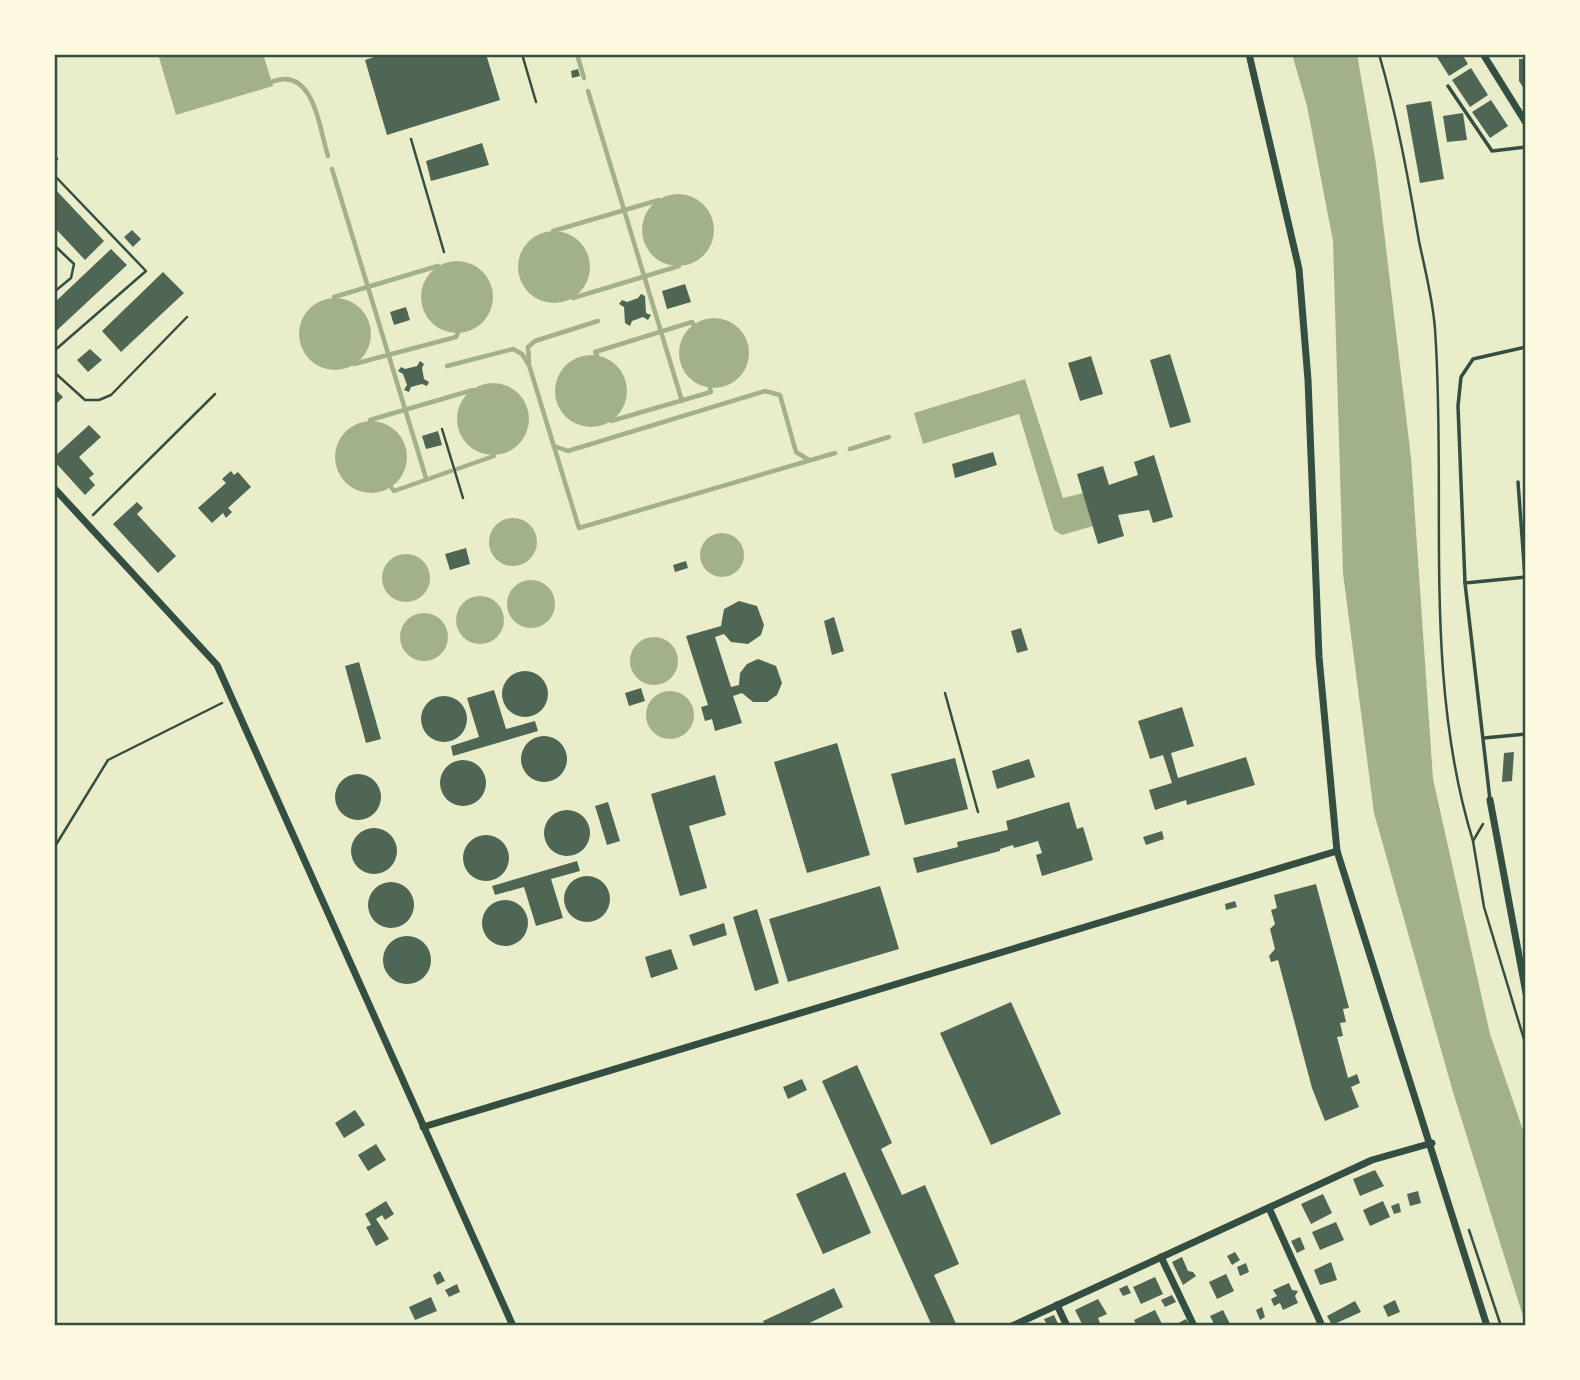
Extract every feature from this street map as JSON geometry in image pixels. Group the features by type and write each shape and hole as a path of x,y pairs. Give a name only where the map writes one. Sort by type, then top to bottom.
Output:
{"street":[{"path":"1249,54 1299,269 1309,393 1319,657 1337,851 1432,1143 1487,1326"},
{"path":"1483,54 1526,123"},
{"path":"54,488 217,665 513,1326"},
{"path":"1490,800 1526,993"},
{"path":"424,1127 1337,851"},
{"path":"1012,1326 1372,1160 1432,1143"},
{"path":"1269,1208 1322,1326"},
{"path":"1161,1257 1194,1326"},
{"path":"1057,1305 1067,1326"}],"lane":[{"path":"1448,86 1492,151 1526,147"},
{"path":"1490,800 1465,583 1458,406 1461,377 1473,359 1526,347"},
{"path":"1465,583 1526,577 1518,482"},
{"path":"1484,738 1526,734"}],"path":[{"path":"522,54 536,102"},
{"path":"1379,54 1398,117 1435,328 1440,589 1448,724 1458,786 1473,841 1484,906 1526,1046"},
{"path":"411,139 444,252"},
{"path":"54,155 57,159 54,162"},
{"path":"54,175 146,271 54,351"},
{"path":"54,245 74,264 71,278 54,292"},
{"path":"54,372 85,400 99,400 111,395 187,317"},
{"path":"86,522 215,394"},
{"path":"442,429 463,498"},
{"path":"945,693 978,812"},
{"path":"54,848 108,760 231,697"},
{"path":"1473,841 1491,809"}],"shaded area":[{"path":"158,54 263,54 273,86 176,115"},
{"path":"1292,54 1357,54 1376,164 1411,458 1433,779 1490,1034 1526,1139 1526,1326 1453,1092 1374,813 1343,573 1333,241 1307,106"},
{"path":"678,194 698,200 708,210 714,230 708,250 698,260 678,266 658,260 648,250 642,230 648,210 658,200"},
{"path":"554,231 574,237 584,247 590,267 584,287 574,297 554,303 534,297 524,287 518,267 524,247 534,237"},
{"path":"457,261 477,267 487,277 493,297 487,317 477,327 457,333 437,327 427,317 421,297 427,277 437,267"},
{"path":"328,298 342,298 361,308 371,327 371,341 361,360 342,370 328,370 309,360 299,341 299,327 309,308"},
{"path":"707,318 721,318 734,324 743,333 749,353 747,366 739,378 721,388 707,388 694,382 685,373 679,360 679,346 685,333 694,324"},
{"path":"591,355 605,358 617,365 624,377 627,391 624,405 617,417 605,424 591,427 577,424 565,417 558,405 555,391 558,377 565,365 577,358"},
{"path":"1025,379 1063,498 1083,493 1093,526 1062,535 1054,530 1019,414 923,444 914,413"},
{"path":"493,383 513,389 523,399 529,419 523,439 513,449 493,455 473,449 463,439 457,419 463,399 473,389"},
{"path":"371,421 391,427 401,437 407,457 401,477 391,487 371,493 351,487 341,477 335,457 341,437 351,427"},
{"path":"513,518 530,525 537,542 530,559 513,566 496,559 489,542 496,525"},
{"path":"722,533 738,539 744,555 738,571 722,577 706,571 700,555 706,539"},
{"path":"406,554 423,561 430,578 423,595 406,602 389,595 382,578 389,561"},
{"path":"531,580 548,587 555,604 548,621 531,628 514,621 507,604 514,587"},
{"path":"480,596 497,603 504,620 497,637 480,644 463,637 456,620 463,603"},
{"path":"424,613 441,620 448,637 441,654 424,661 407,654 400,637 407,620"},
{"path":"654,637 671,644 678,661 671,678 654,685 637,678 630,661 637,644"},
{"path":"670,691 687,698 694,715 687,732 670,739 653,732 646,715 653,698"}],"building":[{"path":"383,54 486,54 500,100 387,135 365,60"},
{"path":"1435,54 1462,54 1468,64 1449,76"},
{"path":"1519,59 1526,59 1526,92 1519,81"},
{"path":"1471,68 1488,95 1470,107 1452,80"},
{"path":"578,69 580,76 572,78 571,71"},
{"path":"1491,100 1508,126 1490,138 1472,112"},
{"path":"1431,101 1444,179 1420,183 1406,105"},
{"path":"1463,113 1467,140 1447,142 1443,116"},
{"path":"482,143 489,165 431,181 426,161"},
{"path":"54,188 104,241 85,260 54,227"},
{"path":"132,230 141,239 133,247 124,237"},
{"path":"111,249 127,265 54,333 54,303"},
{"path":"163,272 184,293 121,352 102,331"},
{"path":"685,284 691,302 667,309 662,291"},
{"path":"641,294 645,296 646,313 651,315 648,320 643,317 632,321 630,326 625,323 624,307 619,304 622,300 627,302 638,298"},
{"path":"406,307 410,320 394,325 390,312"},
{"path":"90,349 102,360 88,372 77,360"},
{"path":"1170,354 1191,422 1170,428 1150,360"},
{"path":"1091,356 1103,394 1080,401 1068,363"},
{"path":"420,361 424,364 424,379 429,382 427,386 422,384 411,387 409,392 404,390 407,385 403,374 398,371 401,367 405,369 417,366"},
{"path":"54,388 63,397 54,406"},
{"path":"89,425 101,437 79,457 94,474 89,478 95,485 85,495 54,461 54,457"},
{"path":"438,431 442,445 426,449 422,436"},
{"path":"993,452 997,465 955,478 952,464"},
{"path":"1154,455 1173,517 1153,523 1149,510 1118,515 1124,536 1098,544 1077,474 1103,466 1109,485 1138,475 1134,462"},
{"path":"231,471 234,475 238,472 251,487 228,508 232,512 226,518 223,513 212,523 198,508 226,483 222,479"},
{"path":"137,502 143,508 137,514 176,556 158,573 113,524"},
{"path":"466,548 470,564 450,570 445,554"},
{"path":"686,561 688,568 675,572 673,565"},
{"path":"739,601 757,606 764,625 761,635 748,644 731,642 724,634 715,637 731,687 739,685 740,673 747,664 758,659 776,666 782,683 777,695 767,702 753,702 742,693 733,696 742,723 715,731 712,719 705,721 701,707 708,705 686,636 721,626 724,609"},
{"path":"834,617 844,651 832,655 824,621"},
{"path":"1021,628 1028,650 1017,653 1011,631"},
{"path":"359,662 381,739 366,743 345,666"},
{"path":"525,671 541,678 548,694 541,710 525,717 509,710 502,694 509,678"},
{"path":"641,688 645,701 629,706 625,693"},
{"path":"494,690 506,729 535,721 538,731 453,756 451,746 479,737 467,698"},
{"path":"444,696 460,703 467,719 460,735 444,742 428,735 421,719 428,703"},
{"path":"1182,707 1194,746 1171,753 1178,778 1246,757 1255,785 1187,805 1186,800 1155,810 1149,790 1172,783 1163,755 1150,759 1138,721"},
{"path":"544,736 560,743 567,759 560,775 544,782 528,775 521,759 528,743"},
{"path":"837,743 870,855 807,873 774,762"},
{"path":"1514,752 1512,781 1502,782 1504,753"},
{"path":"955,758 968,809 905,825 891,774"},
{"path":"1029,759 1035,777 997,789 992,771"},
{"path":"463,760 479,767 486,783 479,799 463,806 447,799 440,783 447,767"},
{"path":"358,774 375,780 381,797 375,814 358,820 341,814 335,797 341,780"},
{"path":"715,775 726,815 689,826 707,888 680,896 651,794"},
{"path":"608,802 620,841 607,845 595,806"},
{"path":"1069,802 1077,829 1083,827 1093,860 1042,876 1036,855 1042,853 1038,841 1014,848 1013,845 1000,851 917,873 913,858 958,847 957,842 1008,830 1006,821"},
{"path":"567,810 583,817 590,833 583,849 567,856 551,849 544,833 551,817"},
{"path":"374,828 383,829 390,835 396,842 396,860 390,867 383,873 374,874 365,873 358,867 352,860 351,851 352,842 358,835 365,829"},
{"path":"1162,831 1164,839 1146,845 1143,837"},
{"path":"486,835 502,842 509,858 502,874 486,881 470,874 463,858 470,842"},
{"path":"577,861 580,871 551,879 563,918 536,926 524,887 495,895 492,886"},
{"path":"587,876 603,883 610,899 603,915 587,922 571,915 564,899 571,883"},
{"path":"391,882 400,883 407,889 413,896 413,914 407,921 400,927 391,928 382,927 375,921 369,914 368,905 369,896 375,889 382,883"},
{"path":"1316,884 1349,1008 1343,1009 1346,1022 1340,1023 1343,1036 1337,1037 1348,1078 1357,1074 1360,1083 1351,1087 1359,1107 1325,1121 1312,1088 1278,960 1271,962 1269,956 1275,949 1270,929 1275,924 1271,910 1277,908 1274,895"},
{"path":"880,886 899,949 788,982 769,919"},
{"path":"505,900 521,907 528,923 521,939 505,946 489,939 482,923 489,907"},
{"path":"1235,901 1237,907 1226,910 1225,904"},
{"path":"757,909 779,983 755,991 733,917"},
{"path":"724,923 727,935 693,946 689,935"},
{"path":"407,936 424,943 431,960 424,977 407,984 390,977 383,960 390,943"},
{"path":"671,949 678,969 651,978 645,957"},
{"path":"1011,1002 1061,1114 991,1145 940,1033"},
{"path":"857,1065 892,1143 881,1149 902,1195 925,1185 959,1264 934,1275 957,1326 932,1326 822,1081"},
{"path":"802,1079 807,1090 788,1099 783,1087"},
{"path":"355,1110 365,1125 344,1138 335,1123"},
{"path":"376,1144 386,1160 368,1171 358,1155"},
{"path":"1375,1170 1384,1186 1360,1196 1353,1179"},
{"path":"845,1172 871,1233 823,1254 796,1194"},
{"path":"1418,1191 1421,1203 1410,1206 1407,1194"},
{"path":"1323,1194 1332,1213 1311,1224 1301,1204"},
{"path":"386,1201 394,1214 385,1220 382,1215 376,1219 389,1239 376,1246 366,1227 371,1225 365,1214"},
{"path":"1383,1201 1390,1217 1370,1226 1363,1210"},
{"path":"1399,1203 1401,1212 1394,1214 1391,1206"},
{"path":"1336,1222 1344,1240 1320,1250 1312,1232"},
{"path":"1300,1237 1305,1249 1297,1253 1291,1241"},
{"path":"1235,1252 1240,1260 1232,1265 1227,1256"},
{"path":"1182,1257 1188,1271 1196,1276 1183,1285 1172,1262"},
{"path":"1331,1262 1337,1280 1320,1285 1314,1270"},
{"path":"1246,1263 1249,1272 1240,1276 1237,1267"},
{"path":"440,1271 445,1281 437,1285 433,1275"},
{"path":"1226,1274 1234,1291 1217,1299 1209,1282"},
{"path":"1155,1277 1163,1294 1141,1304 1133,1287"},
{"path":"1289,1283 1292,1290 1298,1291 1295,1296 1298,1303 1283,1310 1280,1303 1274,1306 1271,1299 1277,1296 1273,1290"},
{"path":"457,1284 460,1292 449,1297 445,1290"},
{"path":"1127,1285 1131,1293 1123,1296 1119,1289"},
{"path":"834,1288 843,1307 803,1326 765,1326 763,1321"},
{"path":"1172,1295 1176,1302 1165,1307 1161,1300"},
{"path":"431,1297 437,1311 415,1320 409,1307"},
{"path":"1098,1299 1107,1314 1098,1318 1100,1323 1083,1326 1075,1310"},
{"path":"1395,1300 1400,1312 1388,1317 1383,1306"},
{"path":"1355,1301 1361,1312 1332,1325 1327,1316"},
{"path":"1262,1307 1265,1317 1260,1320 1256,1310"},
{"path":"1155,1310 1163,1326 1137,1326 1134,1320"},
{"path":"1223,1310 1231,1326 1215,1326 1210,1316"},
{"path":"1054,1315 1059,1326 1040,1326 1046,1323 1044,1319"},
{"path":"1186,1319 1190,1326 1173,1326"}],"waterway":[{"path":"577,54 584,78"},
{"path":"271,82 285,79 297,82 306,91 317,116 328,156"},
{"path":"588,91 682,401"},
{"path":"332,169 426,478"},
{"path":"553,231 659,200"},
{"path":"334,297 438,266"},
{"path":"573,298 679,266"},
{"path":"529,362 528,347 535,341 598,321"},
{"path":"597,355 595,352 692,322 693,324"},
{"path":"354,364 456,337 458,333"},
{"path":"447,366 513,349 522,354 529,365 579,528 835,453"},
{"path":"611,421 711,392 710,389"},
{"path":"370,420 473,390"},
{"path":"554,446 568,451 765,391 780,395 796,452 809,460"},
{"path":"850,449 889,437"},
{"path":"457,469 494,456"},
{"path":"391,487 394,491 451,471"}]}
